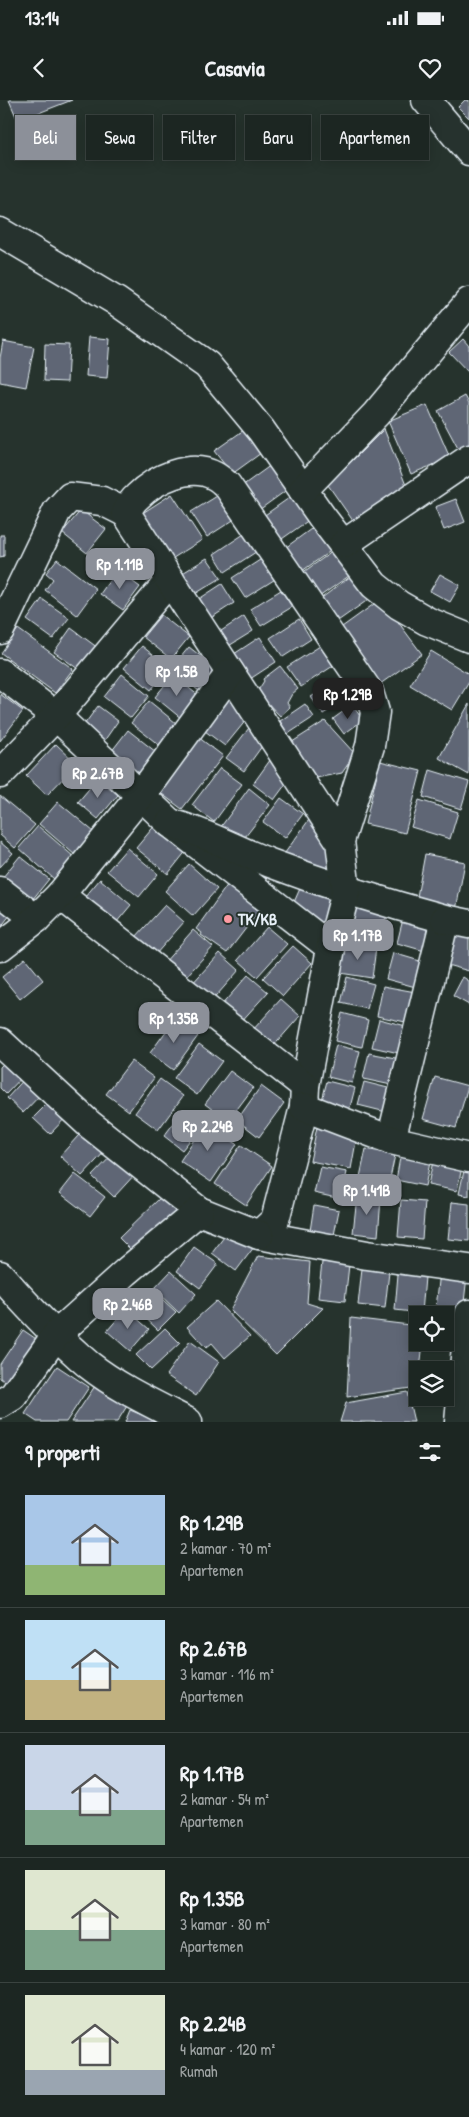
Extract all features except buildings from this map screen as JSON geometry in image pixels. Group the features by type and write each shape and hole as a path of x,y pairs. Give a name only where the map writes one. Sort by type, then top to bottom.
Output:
{"street":[{"path":"426,100 469,151"},
{"path":"0,232 116,301 207,365 261,430 374,585 399,605 427,621 469,638"},
{"path":"303,490 376,414 469,302"},
{"path":"344,544 469,459"},
{"path":"126,512 135,498 164,478 180,473 198,471 214,475 227,485 369,692 375,712 370,746 340,841 346,891 331,948 305,1097 275,1220 259,1235"},
{"path":"0,630 57,511 70,497 102,502 126,512 340,841"},
{"path":"0,774 56,716 170,580"},
{"path":"0,673 56,716 170,823 331,948"},
{"path":"0,948 36,920 60,895 142,795 230,673"},
{"path":"170,823 193,829 267,862 346,891 457,921 391,1140"},
{"path":"0,890 36,920"},
{"path":"60,895 305,1097 391,1140 469,1158"},
{"path":"0,1042 89,1124 199,1211 259,1235 367,1255 469,1269"},
{"path":"0,1404 13,1396 56,1334 199,1211"},
{"path":"0,1275 56,1334 90,1366 188,1422"},
{"path":"459,1422 469,1314"}],"place":[{"name":"TK/KB","path":"228,919"}]}
